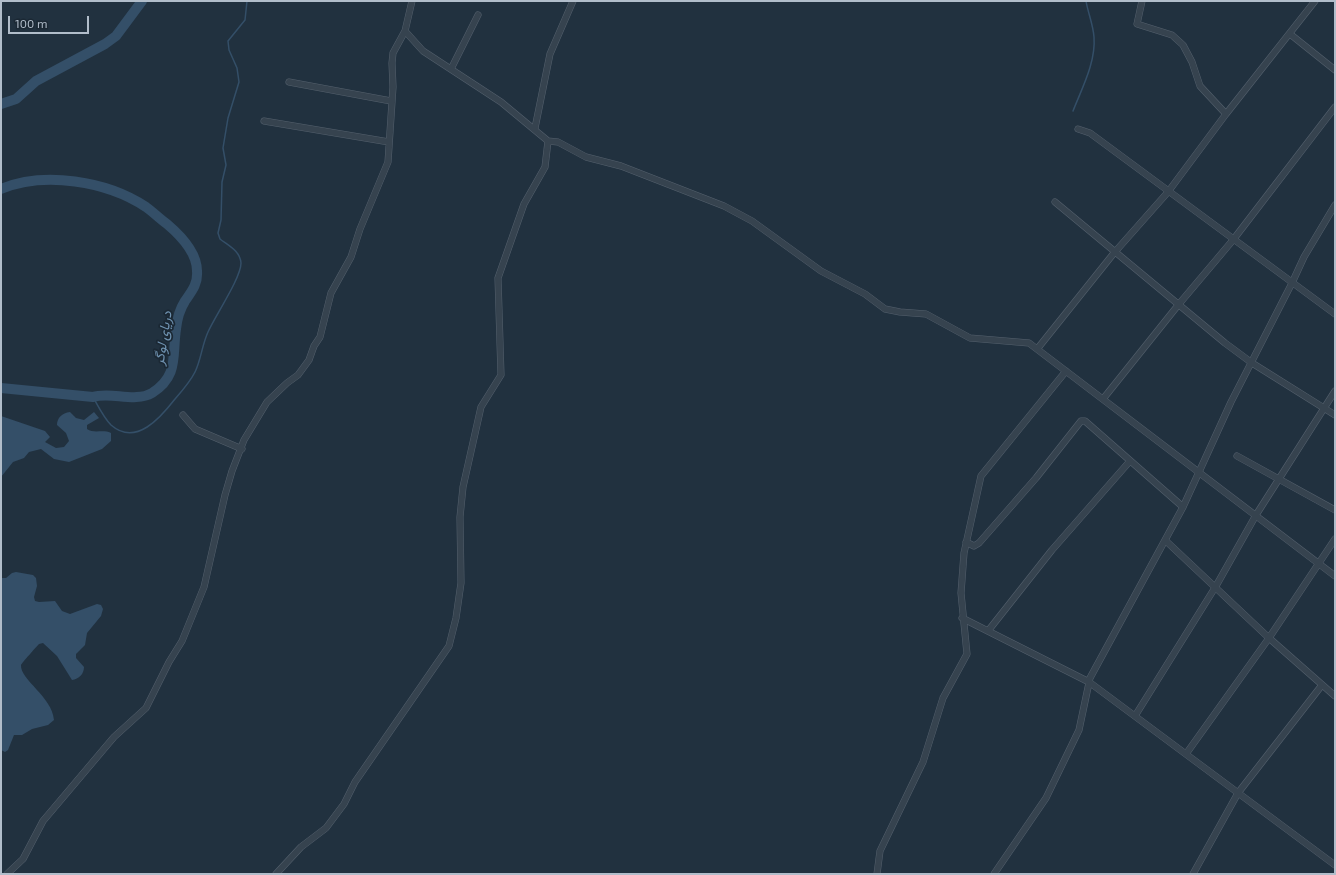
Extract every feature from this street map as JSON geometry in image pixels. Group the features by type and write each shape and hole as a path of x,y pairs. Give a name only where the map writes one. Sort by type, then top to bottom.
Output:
{"street":[{"path":"7,874 23,859 43,821 114,737 146,708 169,662 182,641 204,587 225,495 232,471 242,449 247,433 261,411 278,391 305,368 314,346 320,337 331,293 351,257 360,229 388,162 393,87 393,54 404,30 412,1"},
{"path":"535,128 550,54 574,1"},
{"path":"1142,1 1137,24 1172,35 1182,45 1192,62 1200,86 1226,114"},
{"path":"1038,348 1114,253 1168,192 1226,114 1315,1"},
{"path":"451,69 478,15"},
{"path":"404,30 423,51 501,102 548,140 558,142 586,158 621,166 690,192 752,220 821,271 865,294 885,309 926,314 970,338 1029,343 1038,348 1200,474 1335,576"},
{"path":"1290,34 1335,70"},
{"path":"289,82 391,101"},
{"path":"1103,399 1179,304 1233,240 1335,107"},
{"path":"264,121 389,142"},
{"path":"1078,129 1090,133 1233,240 1333,312 1335,305"},
{"path":"276,874 301,847 326,828 344,804 355,782 443,656 448,646 456,618 462,583 460,517 463,487 482,407 501,375 498,278 524,204 545,167 548,140"},
{"path":"1055,202 1114,253 1179,304 1225,343 1252,363 1335,415"},
{"path":"994,874 1046,798 1079,730 1089,682 1166,541 1200,474 1231,402 1292,283 1304,256 1335,205"},
{"path":"877,874 880,851 923,762 943,698 967,654 962,618 961,593 966,542 981,476 1066,370"},
{"path":"1136,716 1216,586 1256,515 1335,391"},
{"path":"182,415 195,429 242,449"},
{"path":"966,542 974,546 979,543 1036,478 1081,421 1085,421 1183,507"},
{"path":"1237,456 1335,510"},
{"path":"988,631 1052,550 1130,460"},
{"path":"1186,754 1269,638 1320,564 1335,539"},
{"path":"1166,541 1216,586 1269,638 1335,696"},
{"path":"962,618 1089,682 1335,865"},
{"path":"1193,874 1238,793 1322,685"}],"water":[{"path":"70,412 76,418 84,420 94,412 99,418 87,425 87,429 111,433 111,441 102,449 69,462 54,459 41,449 29,452 24,458 13,462 1,477 1,416 45,431 50,437 45,442 56,448 64,447 69,441 66,433 57,425 60,416"},
{"path":"16,572 33,575 36,578 37,586 34,597 35,601 55,601 62,611 70,614 97,604 101,605 103,609 101,616 87,633 85,645 76,654 76,658 84,667 82,674 79,677 72,680 57,656 43,643 39,644 21,665 25,677 48,703 54,720 48,725 32,729 22,735 14,735 8,750 5,752 1,750 1,578 6,578 12,573"}],"waterway":[{"name":"دریای لوگر","path":"1,104 16,99 36,81 105,44 116,36 142,1"},
{"path":"93,397 108,422 120,431 130,433 139,431 155,421 163,414 193,376 199,363 204,342 211,325 237,278 241,263 239,255 234,249 220,239 218,233 221,220 222,182 226,165 223,148 228,118 239,82 237,68 229,50 228,41 245,20 247,1"},
{"path":"1073,111 1088,75 1093,56 1094,37 1086,1"},
{"name":"دریای لوگر","path":"1,189 18,184 55,180 94,185 130,198 149,209 172,228 187,244 194,257 197,276 194,287 183,304 176,325 173,365 167,380 152,393 138,397 107,395 93,397 1,388"}]}
